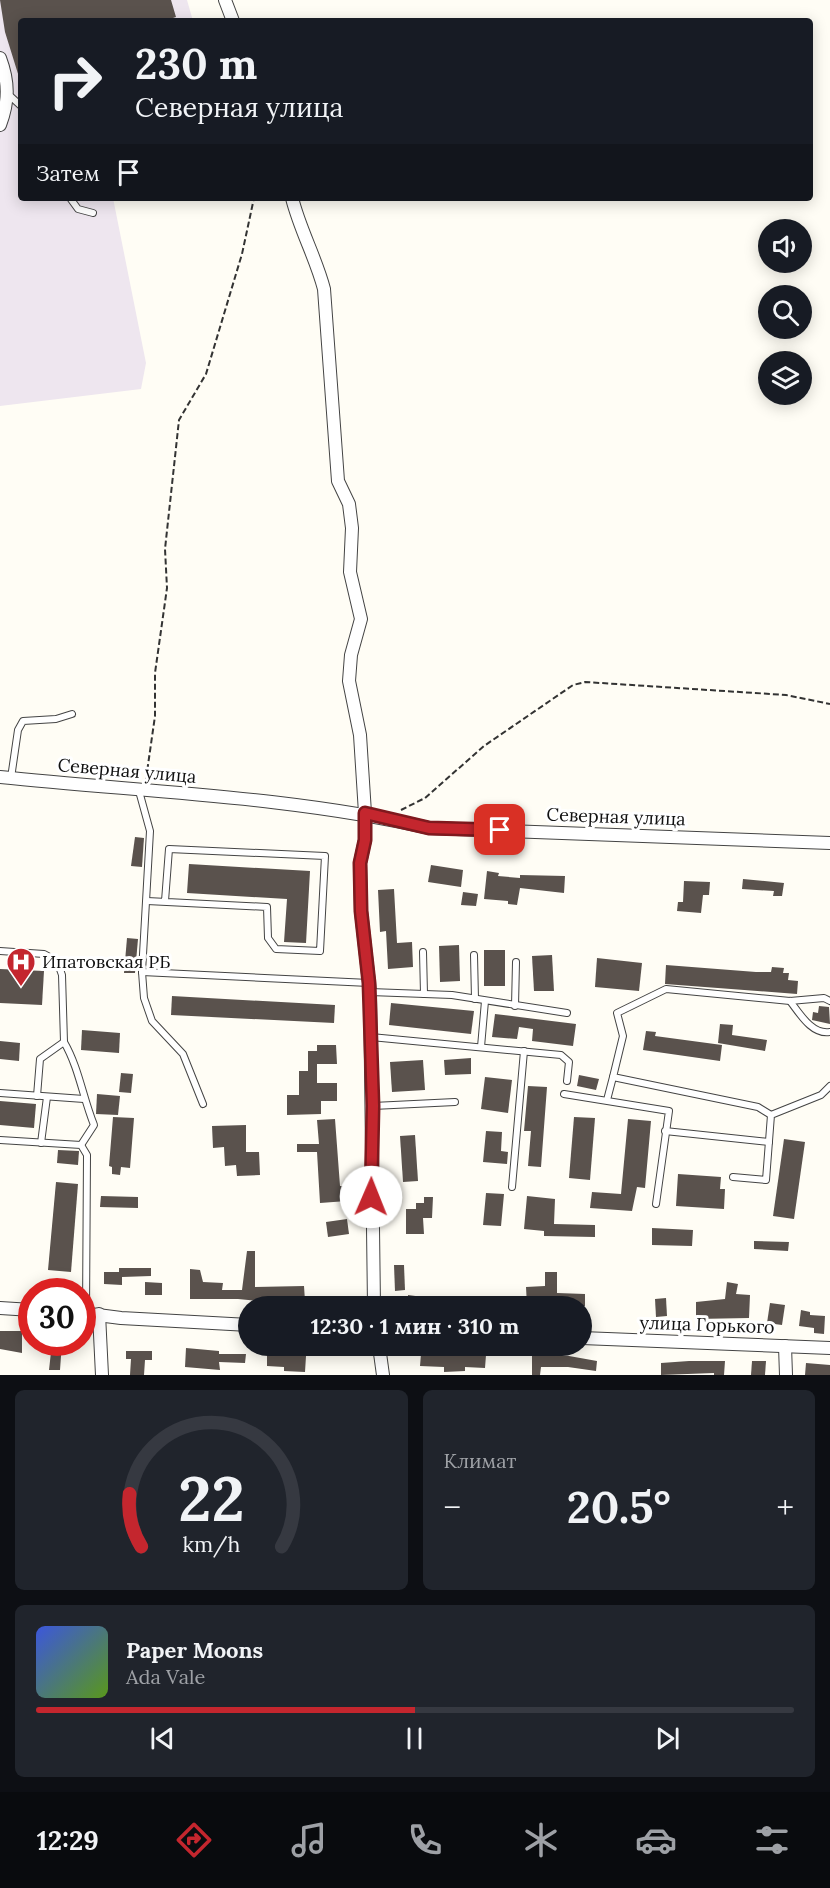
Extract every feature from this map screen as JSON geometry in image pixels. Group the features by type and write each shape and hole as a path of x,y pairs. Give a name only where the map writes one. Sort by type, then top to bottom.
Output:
{"street":[{"path":"225,0 232,18"},
{"path":"0,58 8,93 8,105 0,125"},
{"path":"293,201 324,289 338,481 349,504 352,528 350,572 362,619 351,655 349,681 360,735 365,813 365,840 360,863 361,911 369,987 371,1037 373,1106 371,1220 374,1296"},
{"name":"Северная улица","path":"6,778 287,802 365,813 429,828 830,843"},
{"path":"0,1308 18,1309"},
{"path":"96,1314 121,1318 238,1324"},
{"path":"99,1314 102,1375"},
{"name":"улица Горького","path":"592,1338 830,1347"},
{"path":"786,1346 786,1375"},
{"path":"380,1356 383,1375"}],"lane":[{"path":"8,93 18,103"},
{"path":"72,201 78,209 93,213"},
{"path":"6,778 18,729 23,721 56,719 72,714"},
{"path":"142,791 150,831 142,972 144,998 149,1015 183,1054 203,1104"},
{"path":"147,901 267,907 268,938 276,949 320,951 325,856 169,849 165,901"},
{"path":"0,951 44,954 57,961 62,975 64,1042 74,1060 84,1099 94,1125 81,1145"},
{"path":"423,952 424,994"},
{"path":"474,955 476,999"},
{"path":"515,1006 516,962"},
{"path":"142,972 369,987 476,999 567,1013"},
{"path":"607,1100 623,1036 617,1013 666,989 790,1001 824,998 830,1001"},
{"path":"481,1047 485,1001"},
{"path":"790,1001 812,1028 823,1033 830,1032"},
{"path":"371,1037 566,1057 569,1062 567,1081"},
{"path":"37,1096 40,1059 64,1042"},
{"path":"512,1187 524,1051"},
{"path":"613,1077 758,1107 771,1115"},
{"path":"771,1115 821,1095 830,1086"},
{"path":"0,1093 84,1099"},
{"path":"564,1094 669,1111 656,1203"},
{"path":"41,1143 46,1097"},
{"path":"373,1106 455,1102"},
{"path":"733,1177 766,1180 771,1115"},
{"path":"665,1131 769,1142"},
{"path":"0,1140 81,1145"},
{"path":"81,1145 87,1155 89,1181 85,1278"}],"path":[{"path":"142,791 155,716 155,673 167,588 165,549 179,420 206,374 242,254 253,201"},
{"path":"399,811 425,798 483,746 573,685 585,682 786,695 830,704"}],"shaded area":[{"path":"0,0 187,0 192,18 18,18 18,201 114,201 146,363 141,389 0,406"}],"building":[{"path":"0,0 171,0 176,17 18,18 18,74 5,32"},
{"path":"135,837 144,838 142,867 131,866"},
{"path":"189,864 310,871 306,943 284,942 287,899 187,893"},
{"path":"431,865 463,870 461,887 428,882"},
{"path":"487,871 499,873 498,876 520,878 520,875 565,876 564,893 520,888 517,905 508,904 508,901 484,899"},
{"path":"743,879 784,883 782,896 773,896 774,891 742,889"},
{"path":"684,881 710,882 709,895 703,895 701,913 677,911 678,902 683,902"},
{"path":"394,889 397,943 412,942 413,967 388,969 386,931 380,932 378,890"},
{"path":"463,892 478,894 476,906 461,905"},
{"path":"127,938 138,939 135,973 124,973"},
{"path":"459,945 460,981 440,982 439,946"},
{"path":"484,950 505,950 505,986 484,986"},
{"path":"552,955 554,991 534,991 532,956"},
{"path":"597,958 642,963 639,991 595,987"},
{"path":"666,965 756,972 771,972 772,967 784,968 783,973 789,973 788,980 798,981 797,994 665,984"},
{"name":"Ипатовская РБ","path":"0,969 44,971 42,1005 0,1003"},
{"path":"172,996 335,1005 334,1023 171,1015"},
{"path":"391,1003 474,1011 471,1034 389,1025"},
{"path":"819,1006 829,1007 830,1024 812,1020 813,1012 818,1013"},
{"path":"495,1014 576,1024 573,1046 532,1041 533,1029 519,1027 517,1039 492,1037"},
{"path":"720,1024 733,1025 732,1035 767,1040 765,1051 718,1043"},
{"path":"82,1030 120,1033 119,1053 81,1050"},
{"path":"646,1031 656,1032 655,1036 722,1045 720,1061 643,1050"},
{"path":"0,1041 20,1043 19,1061 0,1059"},
{"path":"317,1045 336,1045 337,1064 317,1064 317,1083 337,1083 337,1101 321,1101 321,1114 287,1115 287,1095 299,1095 299,1071 308,1071 308,1051 317,1051"},
{"path":"471,1058 471,1074 445,1075 444,1060"},
{"path":"423,1060 425,1090 392,1092 390,1062"},
{"path":"121,1073 133,1074 131,1093 119,1092"},
{"path":"579,1075 599,1079 596,1090 577,1086"},
{"path":"485,1077 512,1080 508,1113 481,1109"},
{"path":"528,1086 547,1087 541,1167 528,1166 531,1131 524,1131"},
{"path":"97,1094 120,1096 118,1115 96,1114"},
{"path":"0,1101 36,1104 34,1128 0,1125"},
{"path":"113,1117 134,1118 130,1168 121,1167 120,1175 112,1174 112,1167 109,1166"},
{"path":"574,1117 595,1118 590,1180 569,1178"},
{"path":"335,1119 340,1186 346,1186 347,1201 320,1203 317,1152 297,1152 297,1144 319,1144 317,1120"},
{"path":"628,1119 651,1121 645,1188 637,1187 632,1211 590,1208 592,1192 621,1194"},
{"path":"246,1125 246,1152 259,1152 260,1175 237,1176 236,1165 225,1166 224,1147 213,1148 212,1126"},
{"path":"486,1131 502,1132 501,1151 508,1152 507,1164 483,1162"},
{"path":"415,1135 418,1181 403,1182 400,1136"},
{"path":"784,1139 805,1142 794,1219 773,1216"},
{"path":"58,1150 79,1151 78,1165 57,1163"},
{"path":"678,1174 721,1177 720,1189 725,1189 724,1209 676,1206"},
{"path":"56,1182 78,1184 71,1272 48,1270"},
{"path":"486,1193 504,1194 501,1226 483,1225"},
{"path":"101,1196 138,1197 138,1208 100,1207"},
{"path":"527,1196 555,1199 554,1224 595,1225 595,1237 544,1236 544,1231 524,1229"},
{"path":"424,1197 433,1197 432,1218 423,1218 424,1234 406,1234 406,1209 416,1209 416,1203 424,1203"},
{"path":"347,1219 349,1234 328,1237 326,1222"},
{"path":"652,1228 693,1230 692,1246 652,1245"},
{"path":"754,1241 789,1242 788,1251 754,1249"},
{"path":"247,1251 255,1251 255,1287 304,1286 305,1296 190,1299 190,1269 200,1270 203,1282 223,1283 222,1290 242,1290"},
{"path":"394,1265 404,1265 405,1290 395,1291"},
{"path":"119,1268 151,1268 151,1276 122,1277 122,1285 104,1284 104,1272 119,1272"},
{"path":"545,1272 557,1272 557,1293 585,1294 585,1296 526,1296 526,1287 545,1286"},
{"path":"145,1282 162,1283 162,1295 145,1295"},
{"path":"727,1282 738,1284 736,1294 750,1295 749,1318 696,1319 696,1302 725,1299"},
{"path":"666,1298 667,1316 656,1317 655,1299"},
{"path":"770,1303 785,1305 782,1325 767,1323"},
{"path":"801,1310 810,1312 810,1315 825,1316 824,1334 814,1333 814,1328 799,1326"},
{"path":"0,1331 18,1331 18,1352 0,1349"},
{"path":"186,1348 246,1356 245,1363 219,1362 220,1370 185,1367"},
{"path":"126,1351 152,1351 152,1360 145,1360 144,1375 130,1375 131,1359 126,1359"},
{"path":"51,1356 61,1356 60,1370 49,1370"},
{"path":"267,1356 306,1356 305,1372 284,1371 284,1367 267,1366"},
{"path":"421,1356 486,1356 485,1368 465,1367 465,1371 444,1372 444,1367 420,1366"},
{"path":"532,1356 569,1356 597,1361 596,1371 568,1367 541,1367 540,1375 532,1375"},
{"path":"725,1361 724,1375 714,1375 714,1373 661,1375 661,1363"},
{"path":"752,1361 766,1361 765,1375 751,1375"},
{"path":"806,1363 830,1365 830,1375 805,1375"}],"place":[{"name":"Ипатовская РБ","path":"21,988"}],"route":[{"path":"371,1197 373,1106 369,983 361,911 360,863 365,840 365,813 429,828 500,830"}]}
